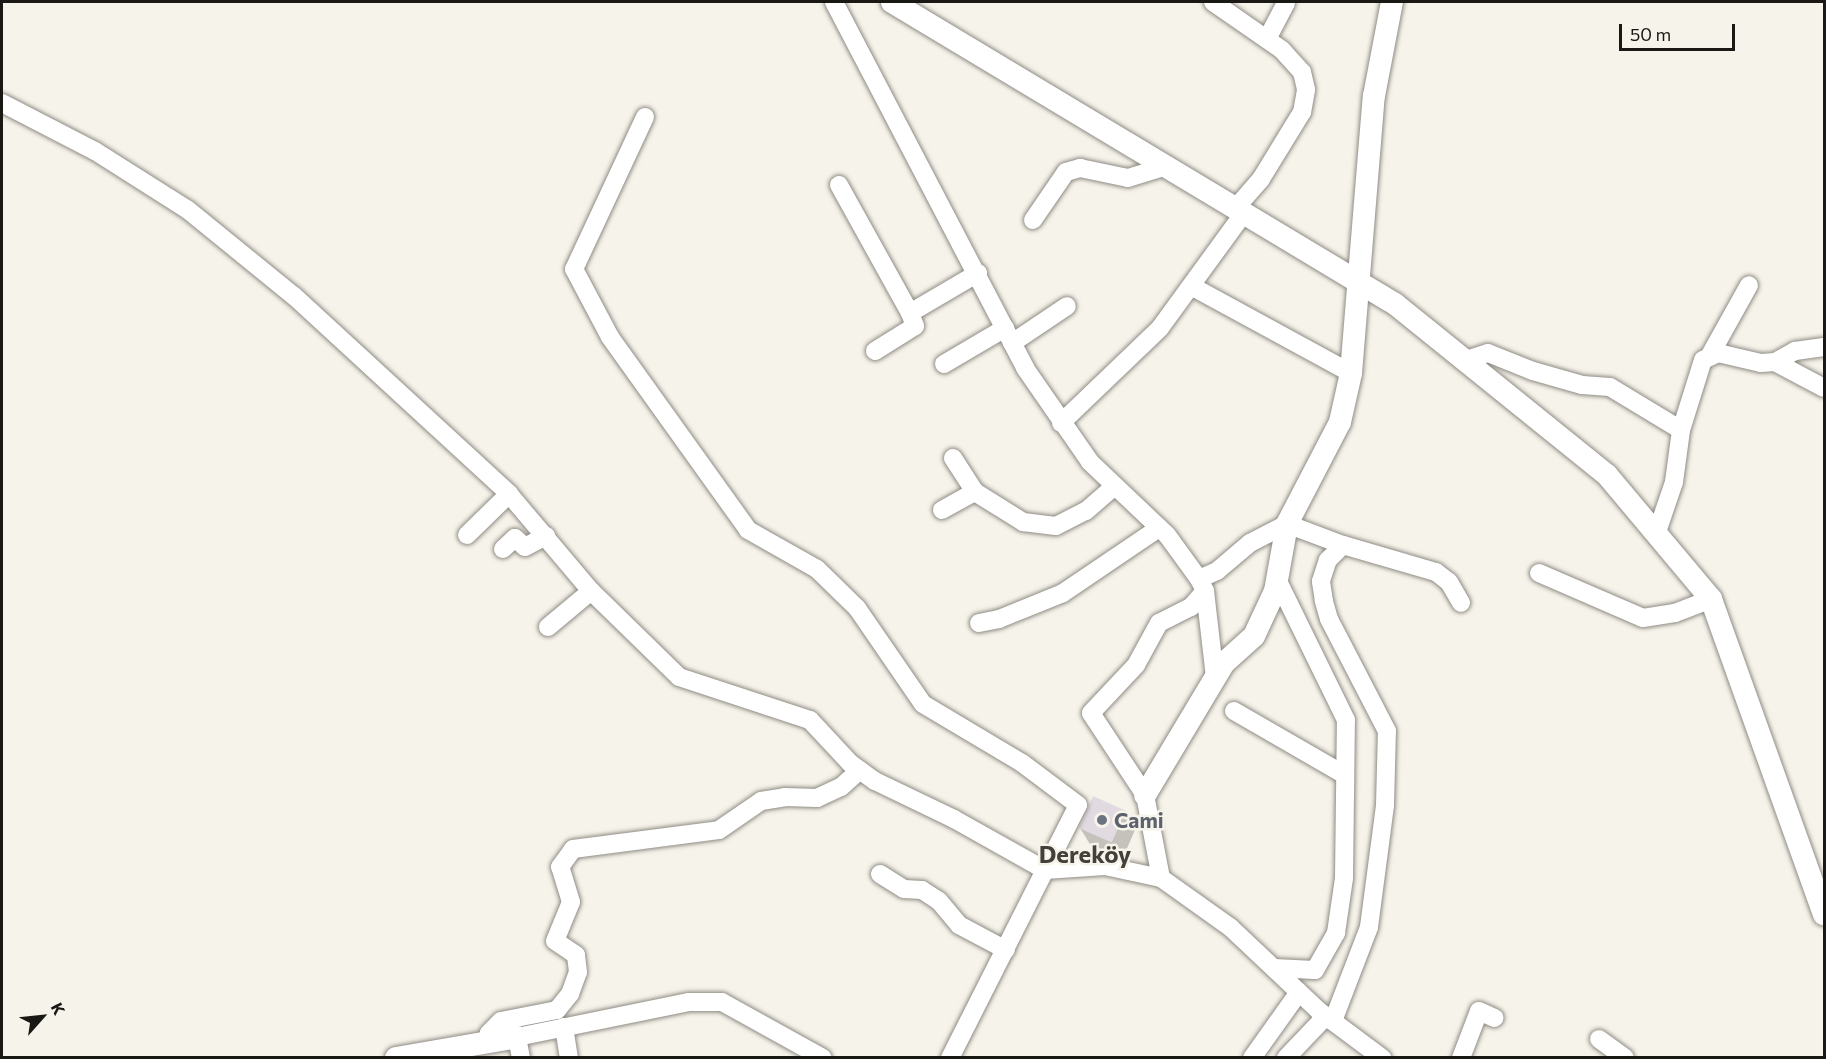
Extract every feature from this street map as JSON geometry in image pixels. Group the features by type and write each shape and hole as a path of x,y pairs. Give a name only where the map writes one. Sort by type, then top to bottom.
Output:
{"street":[{"path":"834,2 978,273 1008,335 1061,423 1090,462 1159,528 1202,585 1215,678"},
{"path":"892,2 1395,304 1607,475 1711,599 1824,914"},
{"path":"1061,423 1160,328 1193,287 1302,112 1306,90 1302,72 1267,39 1213,2"},
{"path":"1145,795 1224,663 1254,636 1277,579 1287,524 1340,422 1352,374 1356,281 1374,96 1392,2"},
{"path":"1267,39 1286,3"},
{"path":"2,103 95,151 188,210 294,296 509,494 591,591 679,677 810,720 860,770 1045,870 1105,866 1161,878 1231,928 1329,1019 1382,1058"},
{"path":"645,117 574,269 610,336 748,530 817,568 857,608 923,704 1022,763 1078,806 950,1058"},
{"path":"1033,220 1065,172 1080,168 1128,178 1167,166"},
{"path":"839,185 915,326 875,351"},
{"path":"910,313 978,273"},
{"path":"1709,357 1749,285"},
{"path":"1193,287 1352,374"},
{"path":"944,364 1067,306"},
{"path":"1657,532 1674,482 1681,430 1703,360 1719,353 1761,363 1775,362 1795,351 1824,347"},
{"path":"1463,361 1488,353 1533,371 1582,385 1610,387 1681,430"},
{"path":"1775,362 1824,388"},
{"path":"953,458 975,492 1023,522 1056,526 1086,511 1115,486"},
{"path":"942,510 975,492"},
{"path":"467,535 509,494"},
{"path":"1161,878 1145,795 1091,713 1136,665 1160,623 1191,607 1202,585 1250,543 1287,524 1343,545 1436,572 1449,582 1461,603"},
{"path":"979,623 999,619 1063,593 1159,528"},
{"path":"503,549 515,538 525,548 546,536"},
{"path":"1286,1058 1329,1019 1369,927 1385,805 1387,731 1329,619 1324,601 1321,581 1328,560 1343,545"},
{"path":"1539,573 1644,618 1675,613 1711,599"},
{"path":"1274,968 1315,970 1336,933 1344,878 1346,720 1277,579"},
{"path":"548,627 591,591"},
{"path":"1234,711 1345,775"},
{"path":"486,1042 489,1033 501,1021 557,1010 570,994 578,972 576,954 555,941 571,902 560,867 573,849 719,830 761,801 817,798 841,788 860,770"},
{"path":"880,874 904,889 922,890 939,901 959,925 1006,950"},
{"path":"1252,1058 1299,992"},
{"path":"396,1058 486,1042 519,1047 564,1027 689,1002 722,1002 823,1058"},
{"path":"1461,1058 1479,1011 1495,1018"},
{"path":"564,1027 569,1058"},
{"path":"1599,1039 1625,1058"}],"building":[{"name":"Cami","path":"1093,796 1126,811 1112,843 1079,828"}],"place":[{"name":"Cami","path":"1102,820"}],"district":[{"name":"Dereköy","path":"1085,854"}]}
